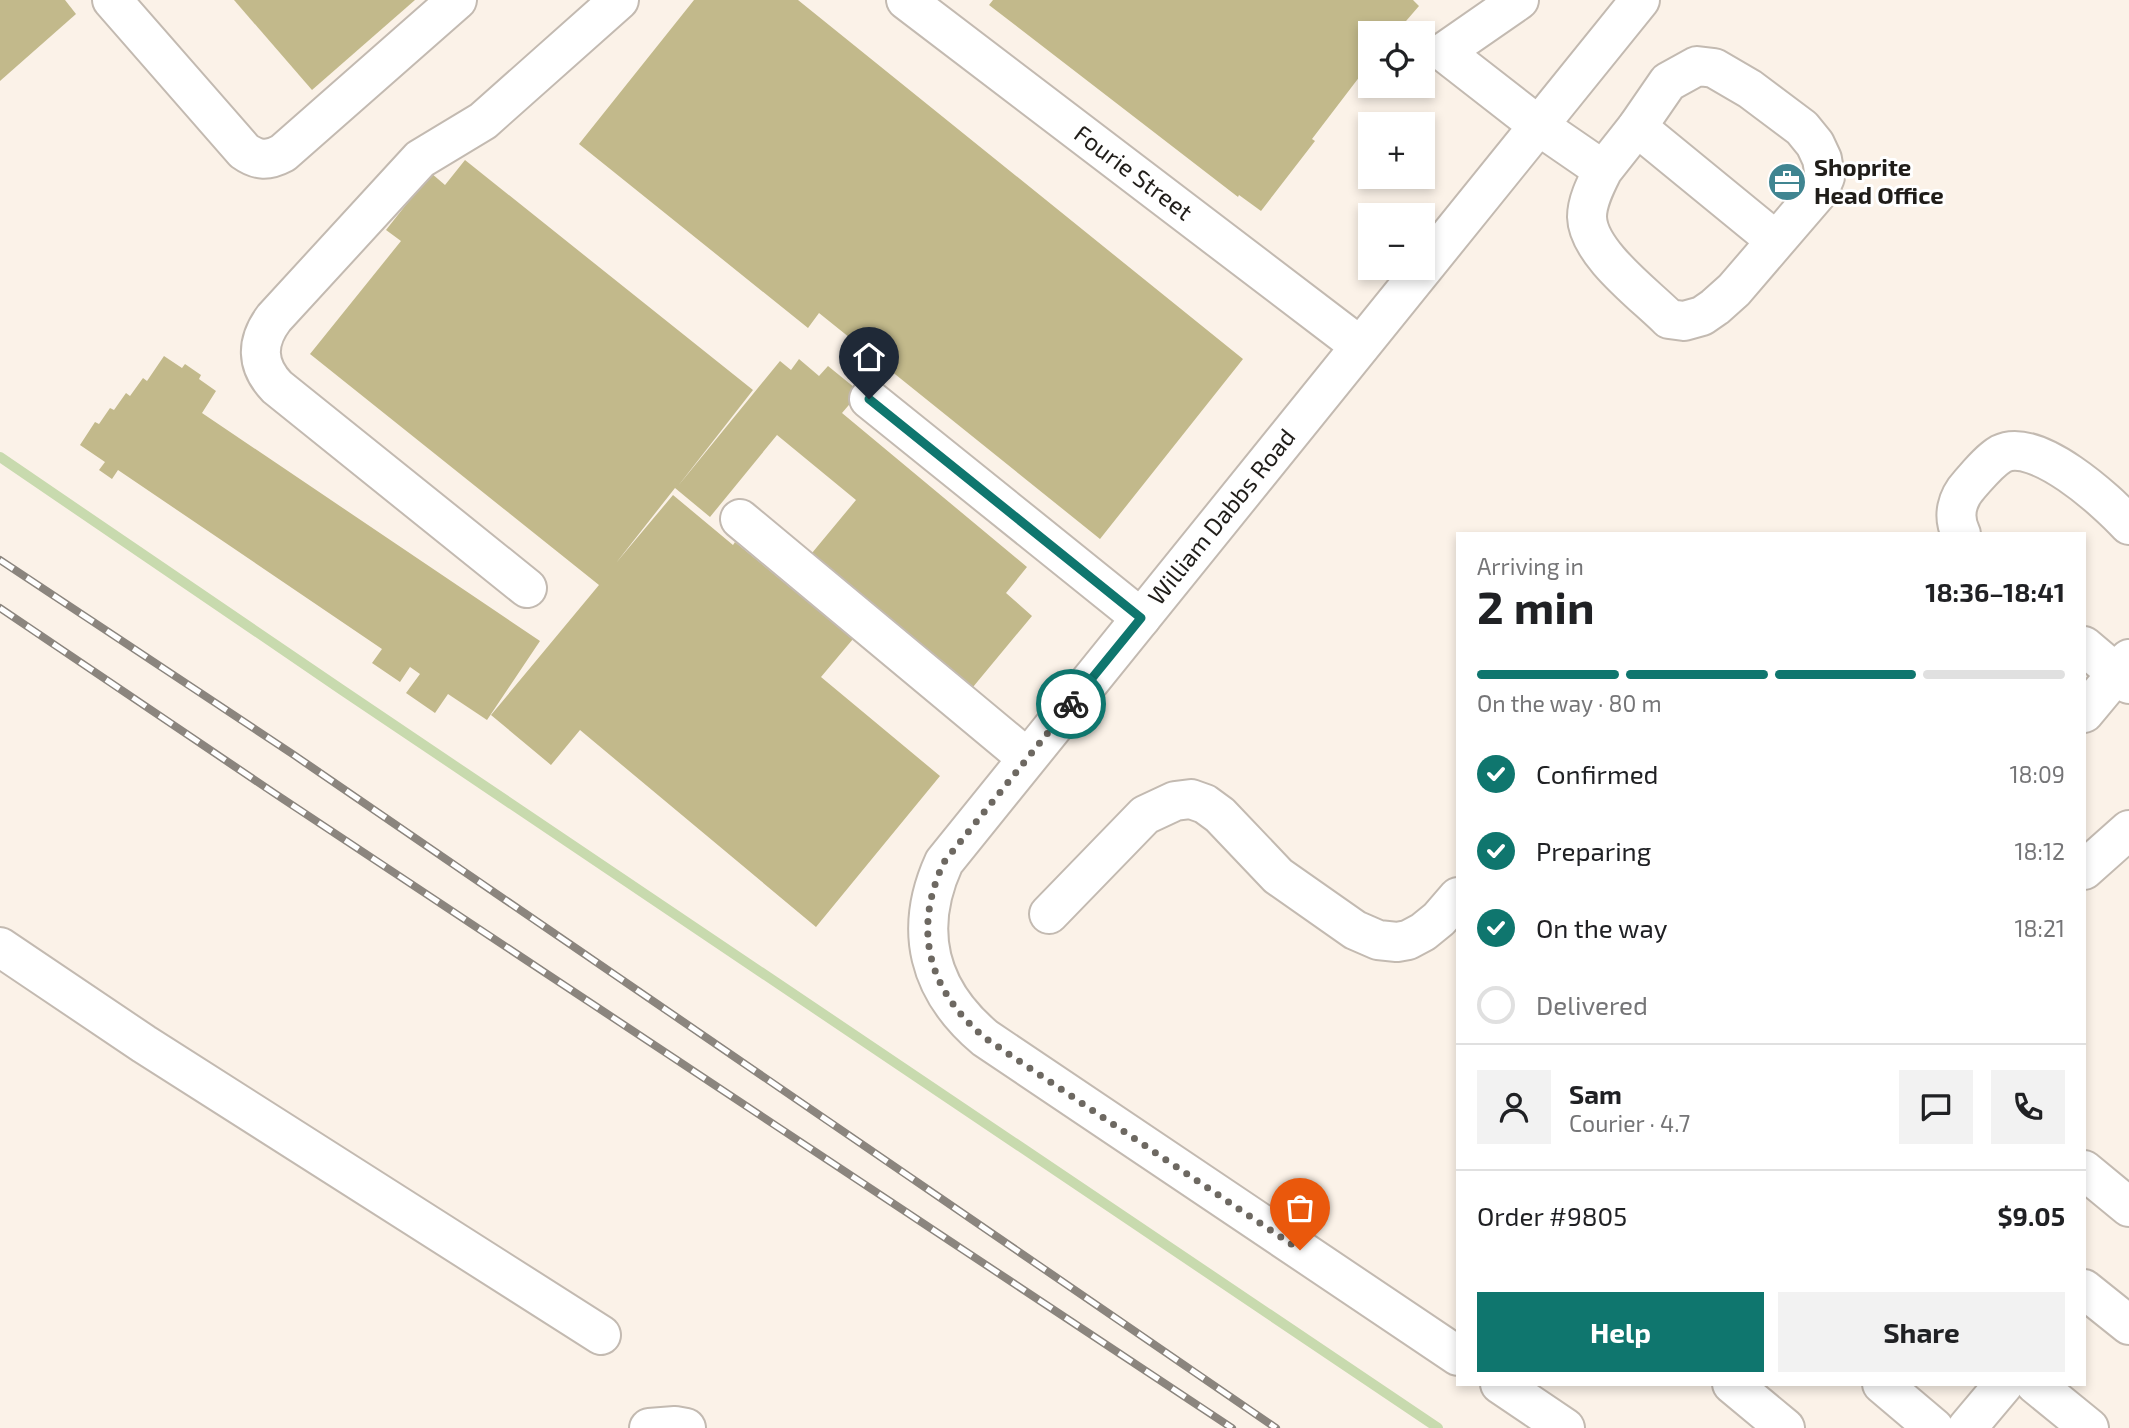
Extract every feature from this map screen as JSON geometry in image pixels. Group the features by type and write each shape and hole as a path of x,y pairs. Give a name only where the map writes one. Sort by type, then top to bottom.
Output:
{"street":[{"path":"112,0 244,150 263,160 284,153 457,0"},
{"path":"527,587 277,387 262,367 261,341 274,318 420,159 483,121 619,0"},
{"name":"Fourie Street","path":"906,0 1360,346"},
{"path":"1519,0 1444,52 1539,126 1603,170"},
{"name":"William Dabbs Road","path":"1456,1355 985,1038 966,1022 939,982 928,939 927,919 935,880 944,862 1640,0"},
{"path":"1697,66 1714,68 1750,89 1802,128 1822,159 1825,177 1819,191 1734,290 1702,316 1684,321 1669,318 1598,251 1590,234 1587,215 1593,192 1603,170 1637,127 1668,82 1697,66"},
{"path":"1637,127 1775,240"},
{"path":"869,399 1141,618"},
{"path":"1961,532 1956,507 1961,494 1992,461 2003,453 2015,451 2034,454 2067,470 2129,525"},
{"path":"740,519 1027,758"},
{"path":"2086,647 2125,672 2086,711"},
{"path":"1049,914 1144,815 1175,801 1191,799 1205,804 1220,815 1278,876 1355,930 1378,940 1397,942 1416,936 1439,919 1456,899"},
{"path":"2086,868 2129,830"},
{"path":"0,947 144,1044 601,1335"},
{"path":"2086,1172 2129,1207"},
{"path":"2086,1291 2129,1325"},
{"path":"1503,1386 1565,1428"},
{"path":"1734,1386 1785,1428"},
{"path":"1884,1386 1934,1428"},
{"path":"1967,1428 2002,1386"},
{"path":"2037,1386 2089,1428"},
{"path":"649,1428 686,1428"}],"building":[{"path":"0,0 65,0 76,14 0,81"},
{"path":"234,0 415,0 312,90"},
{"path":"694,0 798,0 1243,359 1100,539 819,313 808,328 579,144"},
{"path":"993,0 1413,0 1419,6 1406,21 1358,21 1358,79 1312,139 1315,141 1261,211 1239,195 1238,197 989,5"},
{"path":"465,160 753,390 678,486 780,361 791,370 799,359 819,376 828,366 860,392 842,413 1027,567 1006,593 1032,616 973,687 812,553 856,500 777,435 710,517 675,488 616,563 673,495 853,639 821,677 940,776 816,927 580,730 551,765 491,715 599,585 310,354 401,241 386,230 431,173 445,185"},
{"path":"164,356 182,368 185,364 201,375 199,379 216,391 202,413 540,641 487,720 448,694 435,713 406,693 420,674 410,667 400,682 372,663 382,649 118,470 112,479 99,470 105,462 80,445 95,422 99,424 110,408 114,410 126,393 130,396 143,378 147,381"}],"waterway":[{"path":"0,457 1438,1428"}],"railway":[{"path":"0,560 294,755 1276,1428"},
{"path":"0,608 274,793 1232,1428"}],"way so far":[{"path":"1071,704 944,862 935,880 927,919 931,959 939,982 966,1022 985,1038 1300,1250"}],"place":[{"name":"Shoprite Head Office","path":"1787,182"}],"route":[{"path":"869,399 1141,618 1071,704"}]}
